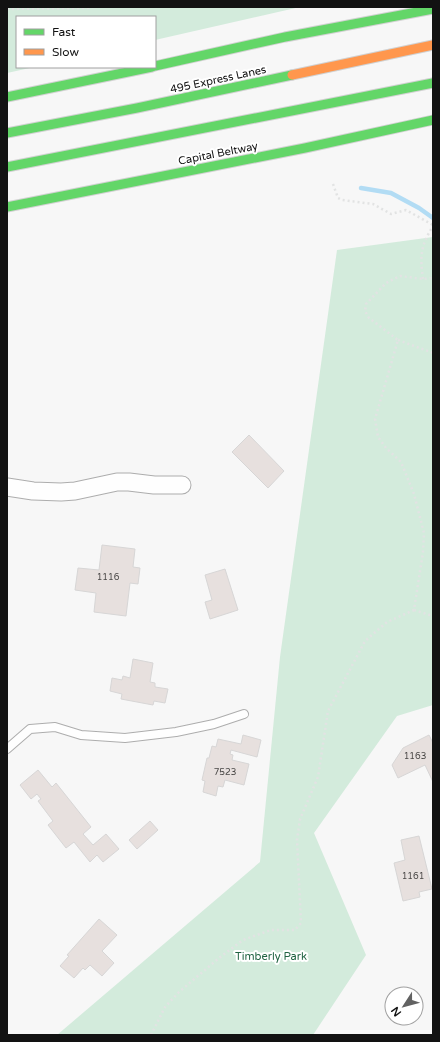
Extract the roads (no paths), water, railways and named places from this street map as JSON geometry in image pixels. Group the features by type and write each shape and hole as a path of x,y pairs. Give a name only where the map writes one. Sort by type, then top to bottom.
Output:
{"highway":[{"path":"156,66 285,37 433,9"},
{"name":"495 Express Lanes","path":"7,133 153,105 433,45"},
{"path":"7,97 147,68"},
{"path":"7,167 433,83"},
{"name":"Capital Beltway","path":"7,207 305,148 433,120"}],"street":[{"path":"7,487 33,491 61,492 75,491 117,482 154,485 182,485"}],"lane":[{"path":"7,749 30,729 55,727 81,735 125,738 176,732 214,724 244,714"}],"waterway":[{"path":"361,188 391,193 419,208 433,218"}],"park label":[{"name":"Timberly Park","path":"271,956"}]}
